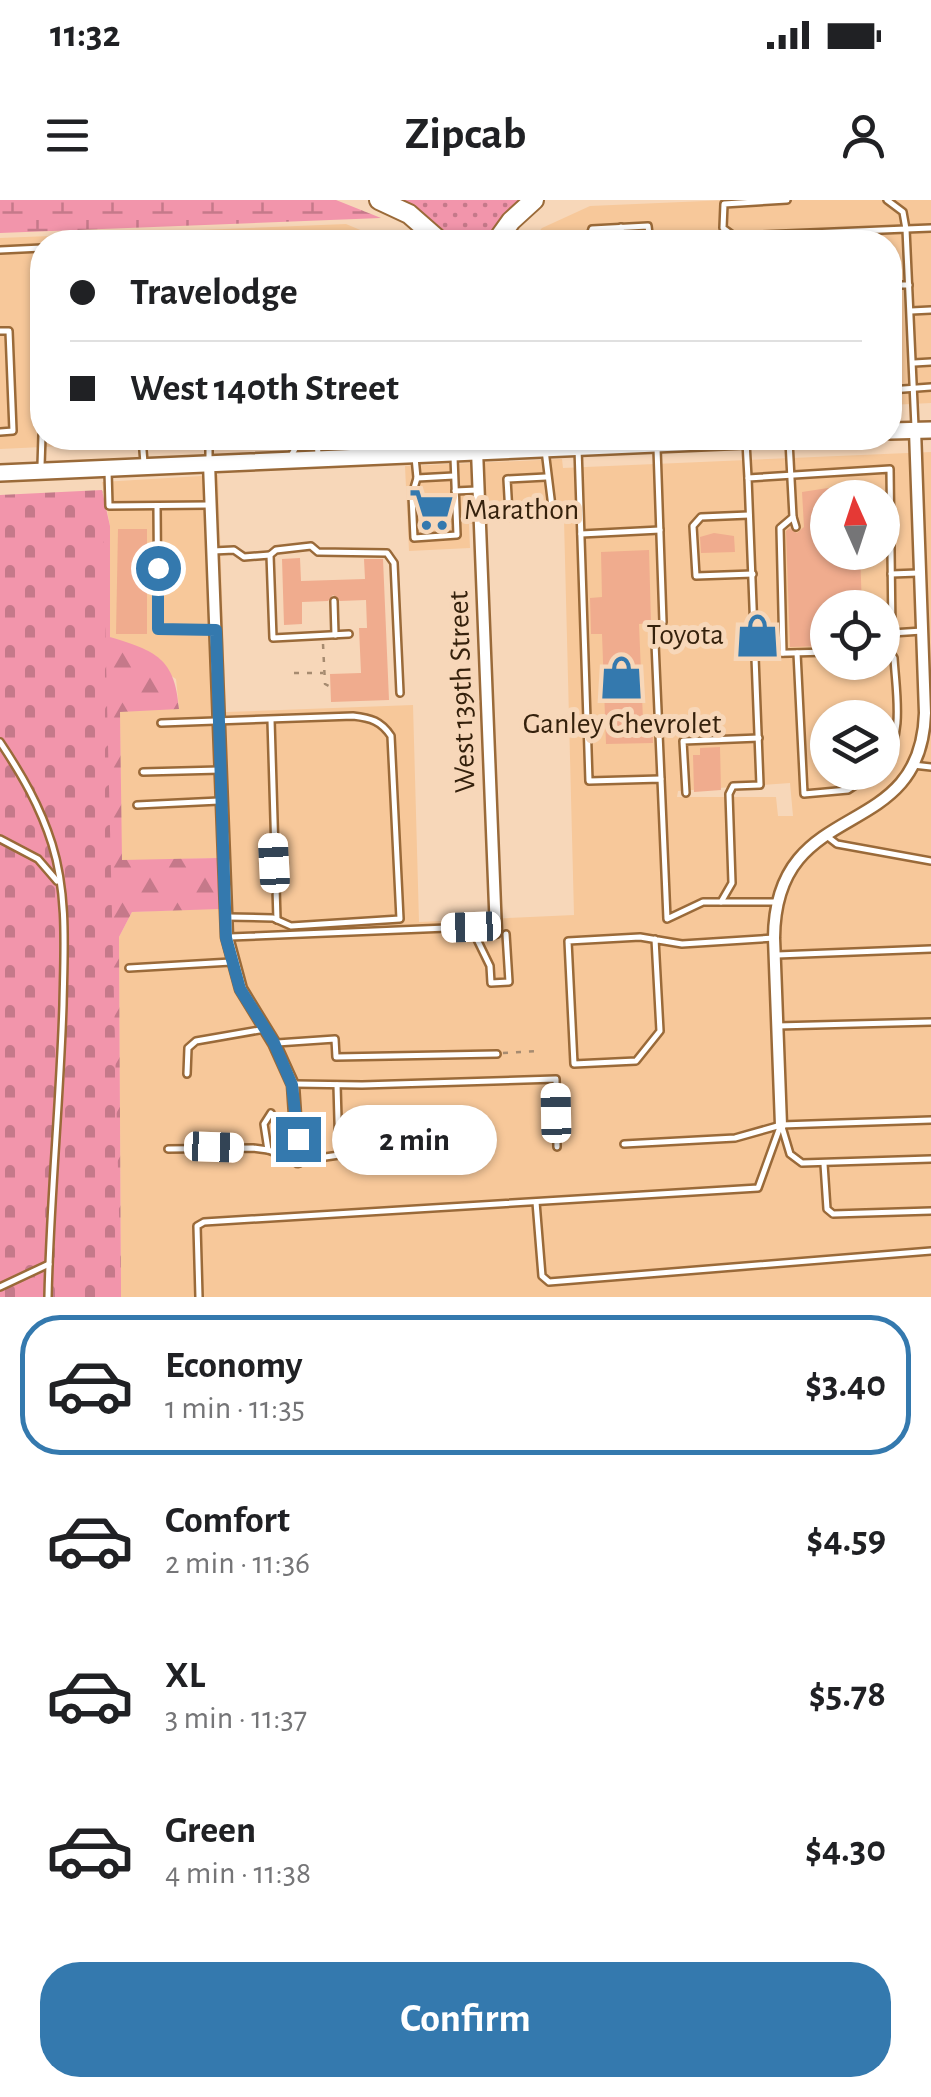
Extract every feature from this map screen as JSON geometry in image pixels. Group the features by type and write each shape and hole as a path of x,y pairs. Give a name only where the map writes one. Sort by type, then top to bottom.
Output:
{"highway":[{"path":"379,200 409,214 427,230"},
{"path":"505,230 534,200"}],"main road":[{"path":"0,473 459,450"}],"street":[{"path":"781,1124 774,955 776,902 794,863 824,833 888,798 914,765 922,744 928,713 918,510 923,430"},
{"name":"West 139th Street","path":"477,450 501,933"},
{"path":"209,463 226,938 240,989 274,1043 292,1085 298,1161"}],"lane":[{"path":"726,230 724,204 786,200"},
{"path":"887,200 903,212 906,229 915,388 923,430"},
{"path":"592,230 648,226 648,230"},
{"path":"892,230 931,228"},
{"path":"0,250 30,249"},
{"path":"902,285 910,285"},
{"path":"911,311 931,310"},
{"path":"0,332 9,331 14,431 0,432"},
{"path":"914,363 931,362"},
{"path":"902,389 931,388"},
{"path":"41,471 42,450"},
{"path":"143,450 145,466"},
{"path":"209,450 209,463"},
{"path":"288,460 294,450"},
{"path":"318,450 318,458"},
{"path":"480,515 553,515 545,450"},
{"path":"578,450 589,781 661,778"},
{"path":"657,450 663,622 655,643 667,919 704,902 776,902"},
{"path":"721,902 732,884 729,794 733,786 760,786 748,478 751,450"},
{"path":"791,450 793,527"},
{"path":"415,454 414,538 457,535 454,452"},
{"path":"108,468 109,506 211,505"},
{"path":"748,478 890,469 891,590"},
{"path":"417,478 454,476"},
{"path":"509,514 507,479 546,477"},
{"path":"455,491 479,490"},
{"path":"158,506 158,629 216,630"},
{"path":"918,510 931,510"},
{"path":"750,515 701,517 693,526 696,576 753,574"},
{"path":"784,653 780,528 793,517"},
{"path":"581,534 660,530"},
{"path":"213,551 234,550 244,557 270,556 276,550 311,546 318,552 386,552 394,563 400,693"},
{"path":"270,556 273,638 350,634"},
{"path":"891,574 920,573"},
{"path":"334,601 335,635"},
{"path":"900,632 922,631"},
{"path":"797,653 804,794 848,790"},
{"path":"757,654 810,653"},
{"path":"161,723 353,716 371,718 384,725 391,736 400,919 291,926 277,920 226,918"},
{"path":"271,720 277,920"},
{"path":"686,793 682,742 759,738"},
{"path":"0,742 34,796 54,847 60,884 64,936 59,1124 48,1297"},
{"path":"914,765 931,767"},
{"path":"143,772 221,770"},
{"path":"137,805 222,800"},
{"path":"824,833 837,844 931,861"},
{"path":"0,839 38,859 60,884"},
{"path":"226,938 471,927 490,966 490,983 509,982 501,933"},
{"path":"654,940 660,1030 636,1060 574,1064 568,941 640,937 682,944 774,938"},
{"path":"774,955 931,949"},
{"path":"129,968 231,962"},
{"path":"777,1026 931,1022"},
{"path":"187,1074 188,1048 196,1041 265,1029"},
{"path":"274,1043 335,1039 336,1057 497,1054"},
{"path":"292,1085 556,1078 557,1147"},
{"path":"168,1149 268,1150 298,1161 339,1155 337,1085"},
{"path":"268,1150 264,1124 271,1113"},
{"path":"624,1144 735,1138 781,1124 931,1120"},
{"path":"781,1124 795,1160 824,1164 931,1159"},
{"path":"199,1297 197,1226 204,1222 758,1188 781,1124"},
{"path":"824,1164 828,1209 833,1214 931,1211"},
{"path":"536,1202 542,1276 549,1282 931,1251"},
{"path":"0,1287 49,1264"}],"path":[{"path":"324,644 325,684 330,686"},
{"path":"294,673 324,673"},
{"path":"497,1054 539,1051"}],"shaded area":[{"path":"728,200 931,200 931,403 902,404 902,230 540,230 590,206"},
{"path":"346,224 360,230 198,230"},
{"path":"30,237 30,448 0,449 0,238"},
{"path":"931,452 931,1297 121,1297 119,937 132,912 219,908 216,858 121,861 120,711 179,708 176,679 110,637 110,526 102,482 218,475 226,712 413,705 419,922 574,915 564,520 469,524 470,548 409,551 405,466 562,459 563,468","holes":["790,783 793,816 778,816 776,797 677,797 678,791"]}],"green space":[{"path":"0,200 336,200 381,218 30,230 0,233"},
{"path":"393,200 524,200 500,230 431,230"},
{"path":"102,490 110,526 110,637 151,652 168,667 179,709 120,712 122,860 217,858 219,909 132,912 119,937 121,1297 94,1297 71,519"},
{"path":"102,490 121,1297 0,1297 0,495"}],"building":[{"path":"810,491 810,570 861,570 861,590 810,590 810,646 790,647 786,531 790,528 797,533 804,527 802,492"},
{"name":"Marathon","path":"442,502 443,516 420,517 420,503"},
{"path":"118,529 147,529 147,634 116,634"},
{"path":"714,533 734,536 735,552 701,553 700,537"},
{"name":"Ganley Chevrolet","path":"649,550 651,623 639,624 643,720 652,720 653,743 606,744 602,634 591,634 590,598 602,597 601,552"},
{"path":"300,558 301,581 365,579 364,559 383,559 389,700 331,702 330,674 361,673 359,628 367,628 366,600 340,601 333,595 328,601 302,602 302,624 284,625 282,559"},
{"path":"720,747 721,790 694,792 693,755 700,755 700,748"}],"place":[{"name":"Marathon","path":"431,510"},
{"name":"Toyota","path":"757,635"},
{"name":"Ganley Chevrolet","path":"622,677"}],"route":[{"path":"158,568 158,629 216,630 226,938 240,989 274,1043 292,1085 298,1139"}]}
